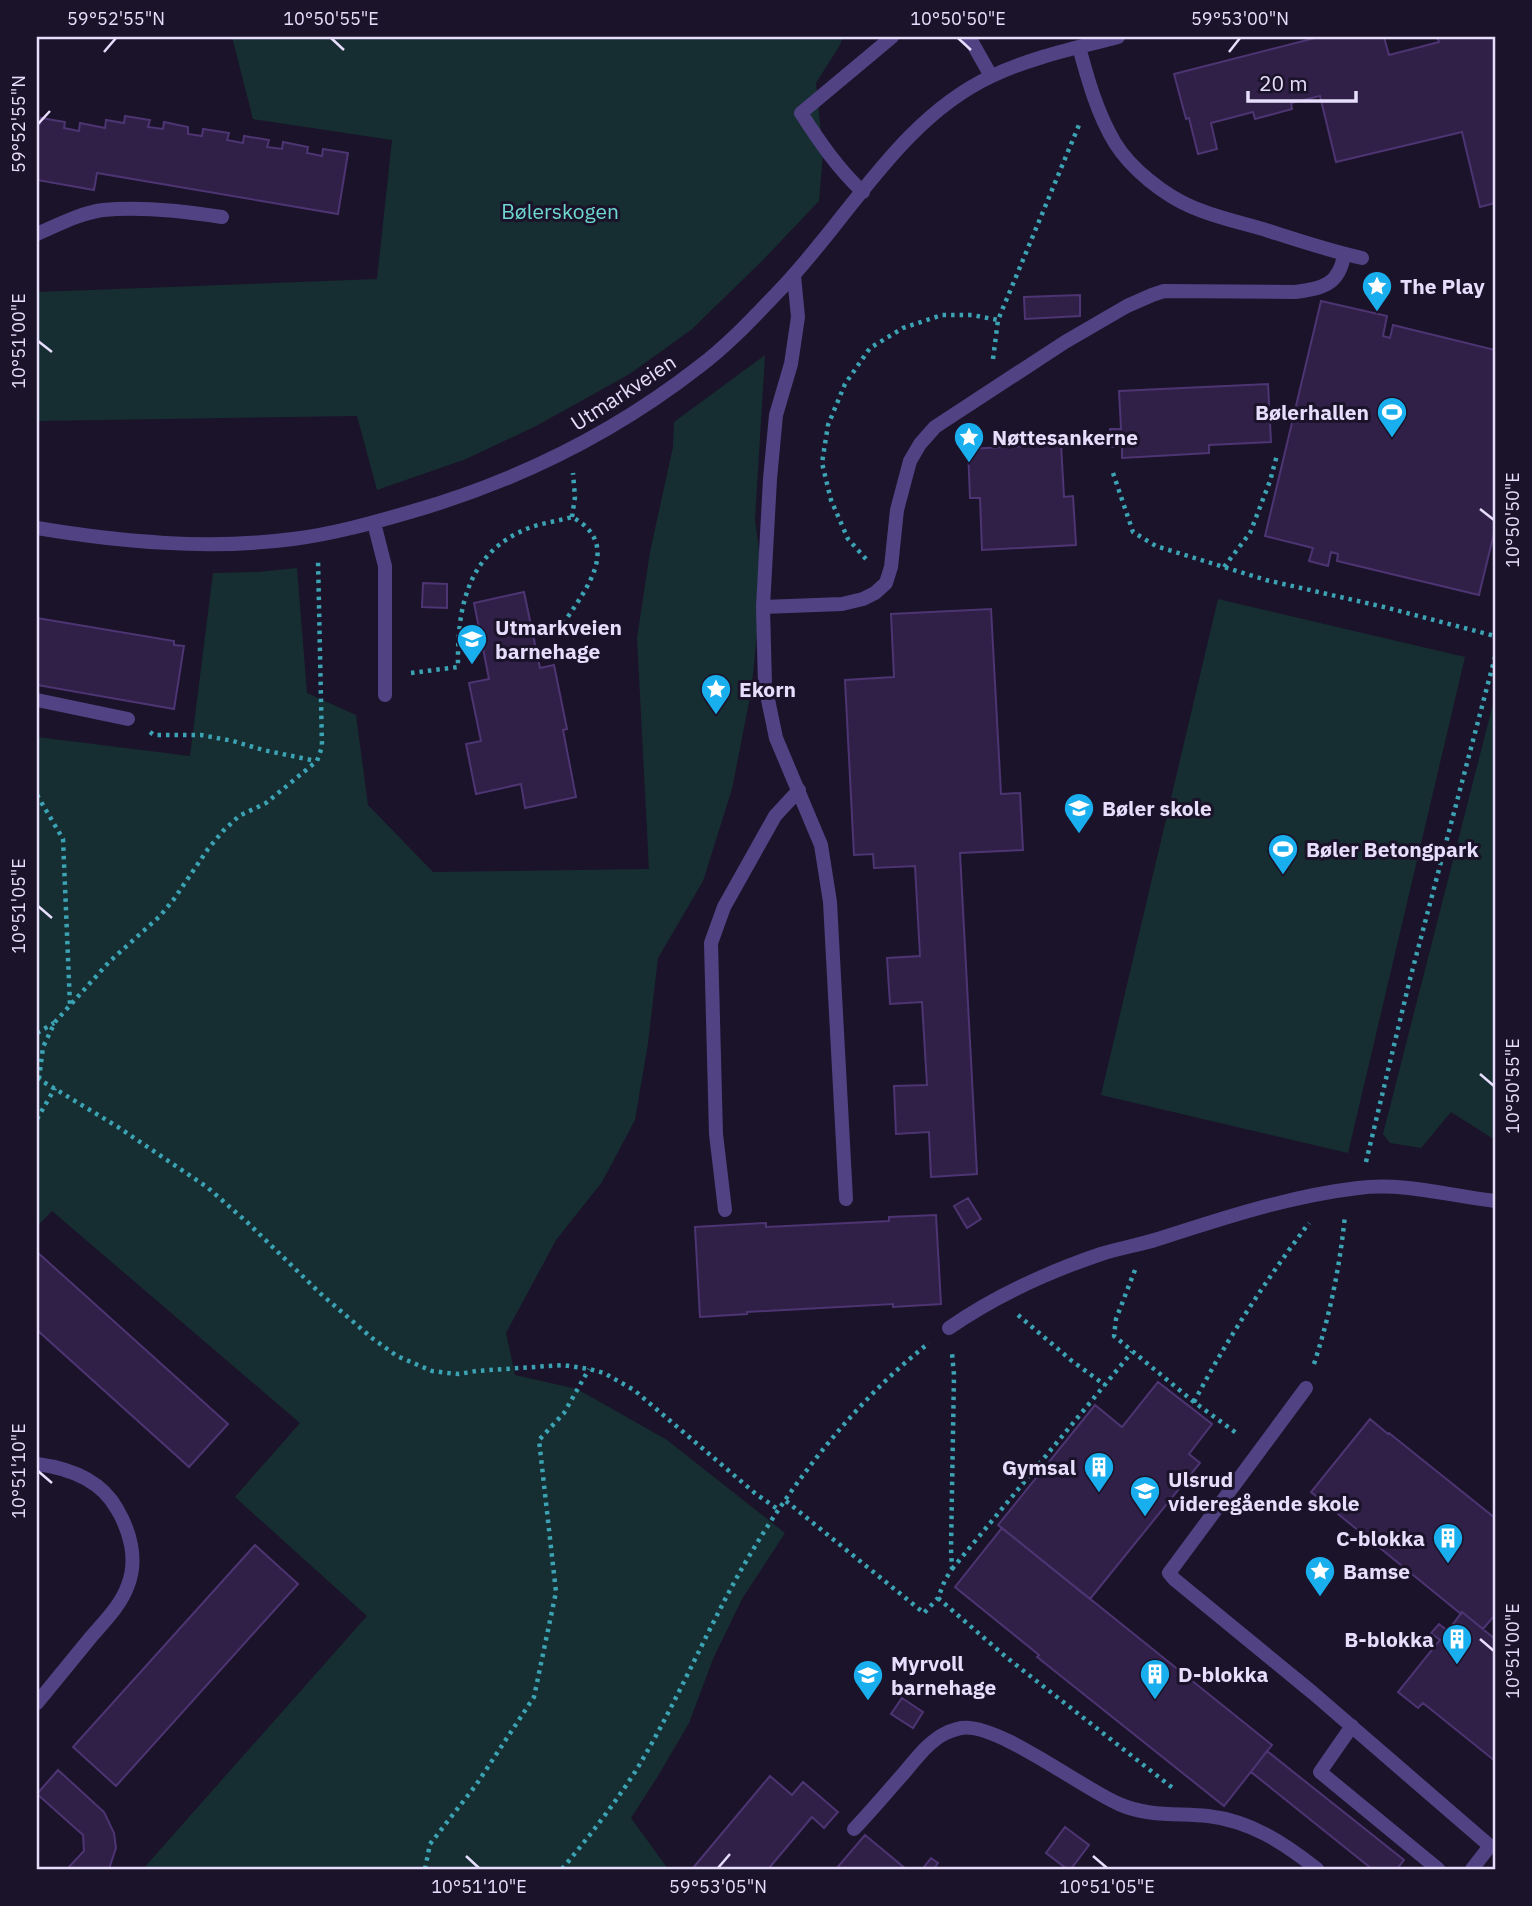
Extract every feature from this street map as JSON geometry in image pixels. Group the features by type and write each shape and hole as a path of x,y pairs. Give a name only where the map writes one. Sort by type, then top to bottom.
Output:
{"street":[{"path":"863,192 826,151 801,113 892,37"},
{"path":"970,37 991,76"},
{"name":"Utmarkveien","path":"37,528 107,538 190,544 294,538 374,523 448,501 498,483 565,453 627,417 718,352 794,276 892,156 943,105 991,76 1038,58 1118,37"},
{"path":"1079,47 1092,92 1115,143 1153,184 1191,207 1362,258"},
{"path":"37,234 103,210 152,209 222,217"},
{"path":"763,607 842,604 875,593 886,583 891,567 897,510 909,461 920,444 935,427 1065,342 1127,306 1164,291 1313,290 1332,282 1339,273 1345,254"},
{"path":"794,276 798,317 791,363 776,415 770,479 763,607 765,685 776,738 821,845 830,902 846,1199"},
{"path":"374,523 384,566 385,695"},
{"path":"37,700 128,719"},
{"path":"725,1210 716,1134 711,943 724,907 775,816 799,790"},
{"path":"949,1328 998,1297 1101,1255 1294,1199 1347,1190 1412,1188 1495,1201"},
{"path":"1306,1388 1170,1573 1490,1846 1472,1869"},
{"path":"37,1464 56,1466 90,1480 110,1496 125,1523 133,1554 129,1585 114,1610 37,1703"},
{"path":"1352,1726 1320,1772 1438,1869"},
{"path":"854,1829 926,1748 945,1733 964,1727 995,1735 1117,1804 1140,1812 1208,1816 1234,1821 1268,1834 1317,1869"}],"path":[{"path":"989,391 998,320 1092,92"},
{"path":"886,583 848,539 831,500 822,463 828,425 835,404 845,384 870,348 903,328 942,315 972,315 998,320"},
{"path":"565,453 573,472 575,496 572,517"},
{"path":"1224,567 1250,533 1277,455"},
{"path":"1113,473 1133,532 1156,546 1266,580 1495,636"},
{"path":"565,621 590,583 598,553 593,538 585,527 572,517"},
{"path":"385,672 411,673 458,667 459,621 465,595 479,565 508,538 531,527 572,517"},
{"path":"37,1033 55,1022 109,962 160,916 223,831 239,816 266,803 317,761 322,747 317,534"},
{"path":"1194,1402 1209,1373 1264,1286 1315,1215 1347,1190 1367,1157 1495,657"},
{"path":"128,719 154,735 201,735 233,740 263,750 317,761"},
{"path":"37,794 63,839 70,1006"},
{"path":"55,1022 43,1047 38,1078 118,1127 207,1187 321,1294 397,1356 432,1371 459,1374 563,1365 604,1373 634,1390 756,1494 779,1510"},
{"path":"37,1119 55,1088"},
{"path":"1306,1388 1330,1312 1342,1244 1347,1190"},
{"path":"1150,1242 1116,1319 1114,1336 1194,1402 1261,1450"},
{"path":"998,1297 1072,1361 1105,1385"},
{"path":"562,1869 599,1825 635,1772 670,1710 737,1578 779,1510 827,1445 865,1401 898,1369 949,1328"},
{"path":"949,1328 954,1375 952,1569"},
{"path":"786,1501 924,1613 938,1598 952,1569 1132,1352"},
{"path":"425,1869 430,1844 476,1785 534,1697 556,1592 539,1440 564,1413 589,1369"},
{"path":"938,1598 1006,1657 1208,1816"}],"green space":[{"name":"Bølerskogen","path":"232,37 843,37 816,83 823,153 819,201 691,330 628,375 536,426 466,459 377,490 357,416 37,421 37,292 377,279 392,140 253,119"},
{"path":"765,355 755,520 763,580 751,692 732,789 703,881 658,958 635,1120 602,1182 556,1240 506,1333 515,1375 577,1389 667,1440 785,1533 742,1599 713,1659 689,1723 631,1818 668,1869 143,1869 367,1616 235,1497 300,1423 52,1211 37,1226 37,737 190,756 213,573 297,568 307,693 356,715 368,805 433,872 649,869 637,638 650,552 673,447 674,422"},
{"name":"Bøler Betongpark","path":"1218,599 1465,657 1348,1153 1101,1095"},
{"path":"1495,696 1495,1140 1451,1112 1421,1148 1390,1143 1383,1134"}],"building":[{"path":"1319,37 1384,37 1389,55 1439,42 1437,37 1495,37 1495,203 1480,207 1462,132 1336,162 1320,96 1291,103 1292,109 1255,119 1253,112 1211,123 1217,149 1198,154 1174,74"},
{"path":"125,116 150,120 148,127 163,129 164,122 188,127 188,134 202,136 203,129 229,133 227,140 243,143 244,136 269,140 267,147 282,149 283,142 308,147 307,153 322,156 323,149 348,153 338,214 97,173 94,190 37,180 37,123 40,124 41,118 65,122 64,128 79,131 80,123 105,128 106,120 124,123"},
{"path":"1080,295 1080,316 1025,319 1024,297"},
{"name":"Bølerhallen","path":"1321,301 1387,316 1383,336 1390,338 1393,325 1495,350 1495,529 1479,595 1337,561 1338,554 1331,552 1328,566 1309,561 1313,548 1265,536"},
{"path":"1268,384 1271,442 1209,445 1209,453 1122,458 1122,447 1111,447 1110,429 1121,429 1119,391"},
{"path":"1061,444 1064,497 1073,496 1076,545 982,550 980,498 970,498 968,449"},
{"path":"423,583 447,584 447,608 422,607"},
{"path":"524,592 540,668 554,665 567,729 563,730 576,797 525,808 521,784 476,794 466,744 481,741 469,683 489,679 474,603"},
{"path":"991,609 1001,794 1020,793 1023,850 960,853 977,1174 931,1177 929,1132 896,1134 894,1086 927,1085 922,1002 890,1004 887,958 920,956 915,866 874,868 873,854 854,855 845,680 894,677 891,614"},
{"path":"37,618 174,641 174,645 184,646 174,709 37,685"},
{"path":"968,1198 981,1219 967,1228 954,1206"},
{"path":"936,1215 941,1304 893,1307 893,1304 700,1317 695,1227 766,1223 766,1227 889,1221 889,1217"},
{"path":"37,1252 228,1424 189,1467 37,1330"},
{"name":"Gymsal","path":"1158,1382 1212,1424 1189,1454 1200,1463 1090,1599 998,1525 1095,1405 1122,1427"},
{"name":"C-blokka","path":"1370,1419 1495,1518 1495,1615 1483,1629 1311,1492"},
{"name":"D-blokka","path":"1002,1528 1272,1745 1224,1806 1037,1657 1039,1655 955,1587"},
{"path":"255,1545 298,1584 116,1786 73,1747"},
{"name":"B-blokka","path":"1462,1612 1495,1639 1495,1761 1423,1703 1418,1708 1398,1692 1440,1640 1431,1633 1439,1624 1448,1631"},
{"path":"902,1698 923,1712 913,1728 891,1714"},
{"path":"1267,1751 1404,1860 1397,1869 1372,1869 1251,1772"},
{"path":"58,1770 104,1812 114,1833 116,1848 109,1869 67,1869 84,1851 83,1835 37,1794"},
{"path":"770,1776 792,1795 803,1782 838,1812 824,1828 812,1817 770,1869 693,1868"},
{"path":"1065,1827 1089,1845 1071,1869 1067,1869 1046,1853"},
{"path":"865,1835 906,1869 836,1869"},
{"path":"931,1858 938,1863 934,1869 927,1869 924,1867"}],"place":[{"name":"The Play","path":"1377,313"},
{"name":"Bølerhallen","path":"1392,439"},
{"name":"Nøttesankerne","path":"969,464"},
{"name":"Utmarkveien barnehage","path":"472,666"},
{"name":"Ekorn","path":"716,716"},
{"name":"Bøler skole","path":"1079,835"},
{"name":"Bøler Betongpark","path":"1283,876"},
{"name":"Gymsal","path":"1099,1494"},
{"name":"Ulsrud videregående skole","path":"1145,1518"},
{"name":"C-blokka","path":"1448,1565"},
{"name":"Bamse","path":"1320,1598"},
{"name":"B-blokka","path":"1457,1666"},
{"name":"D-blokka","path":"1155,1701"},
{"name":"Myrvoll barnehage","path":"868,1702"}]}
